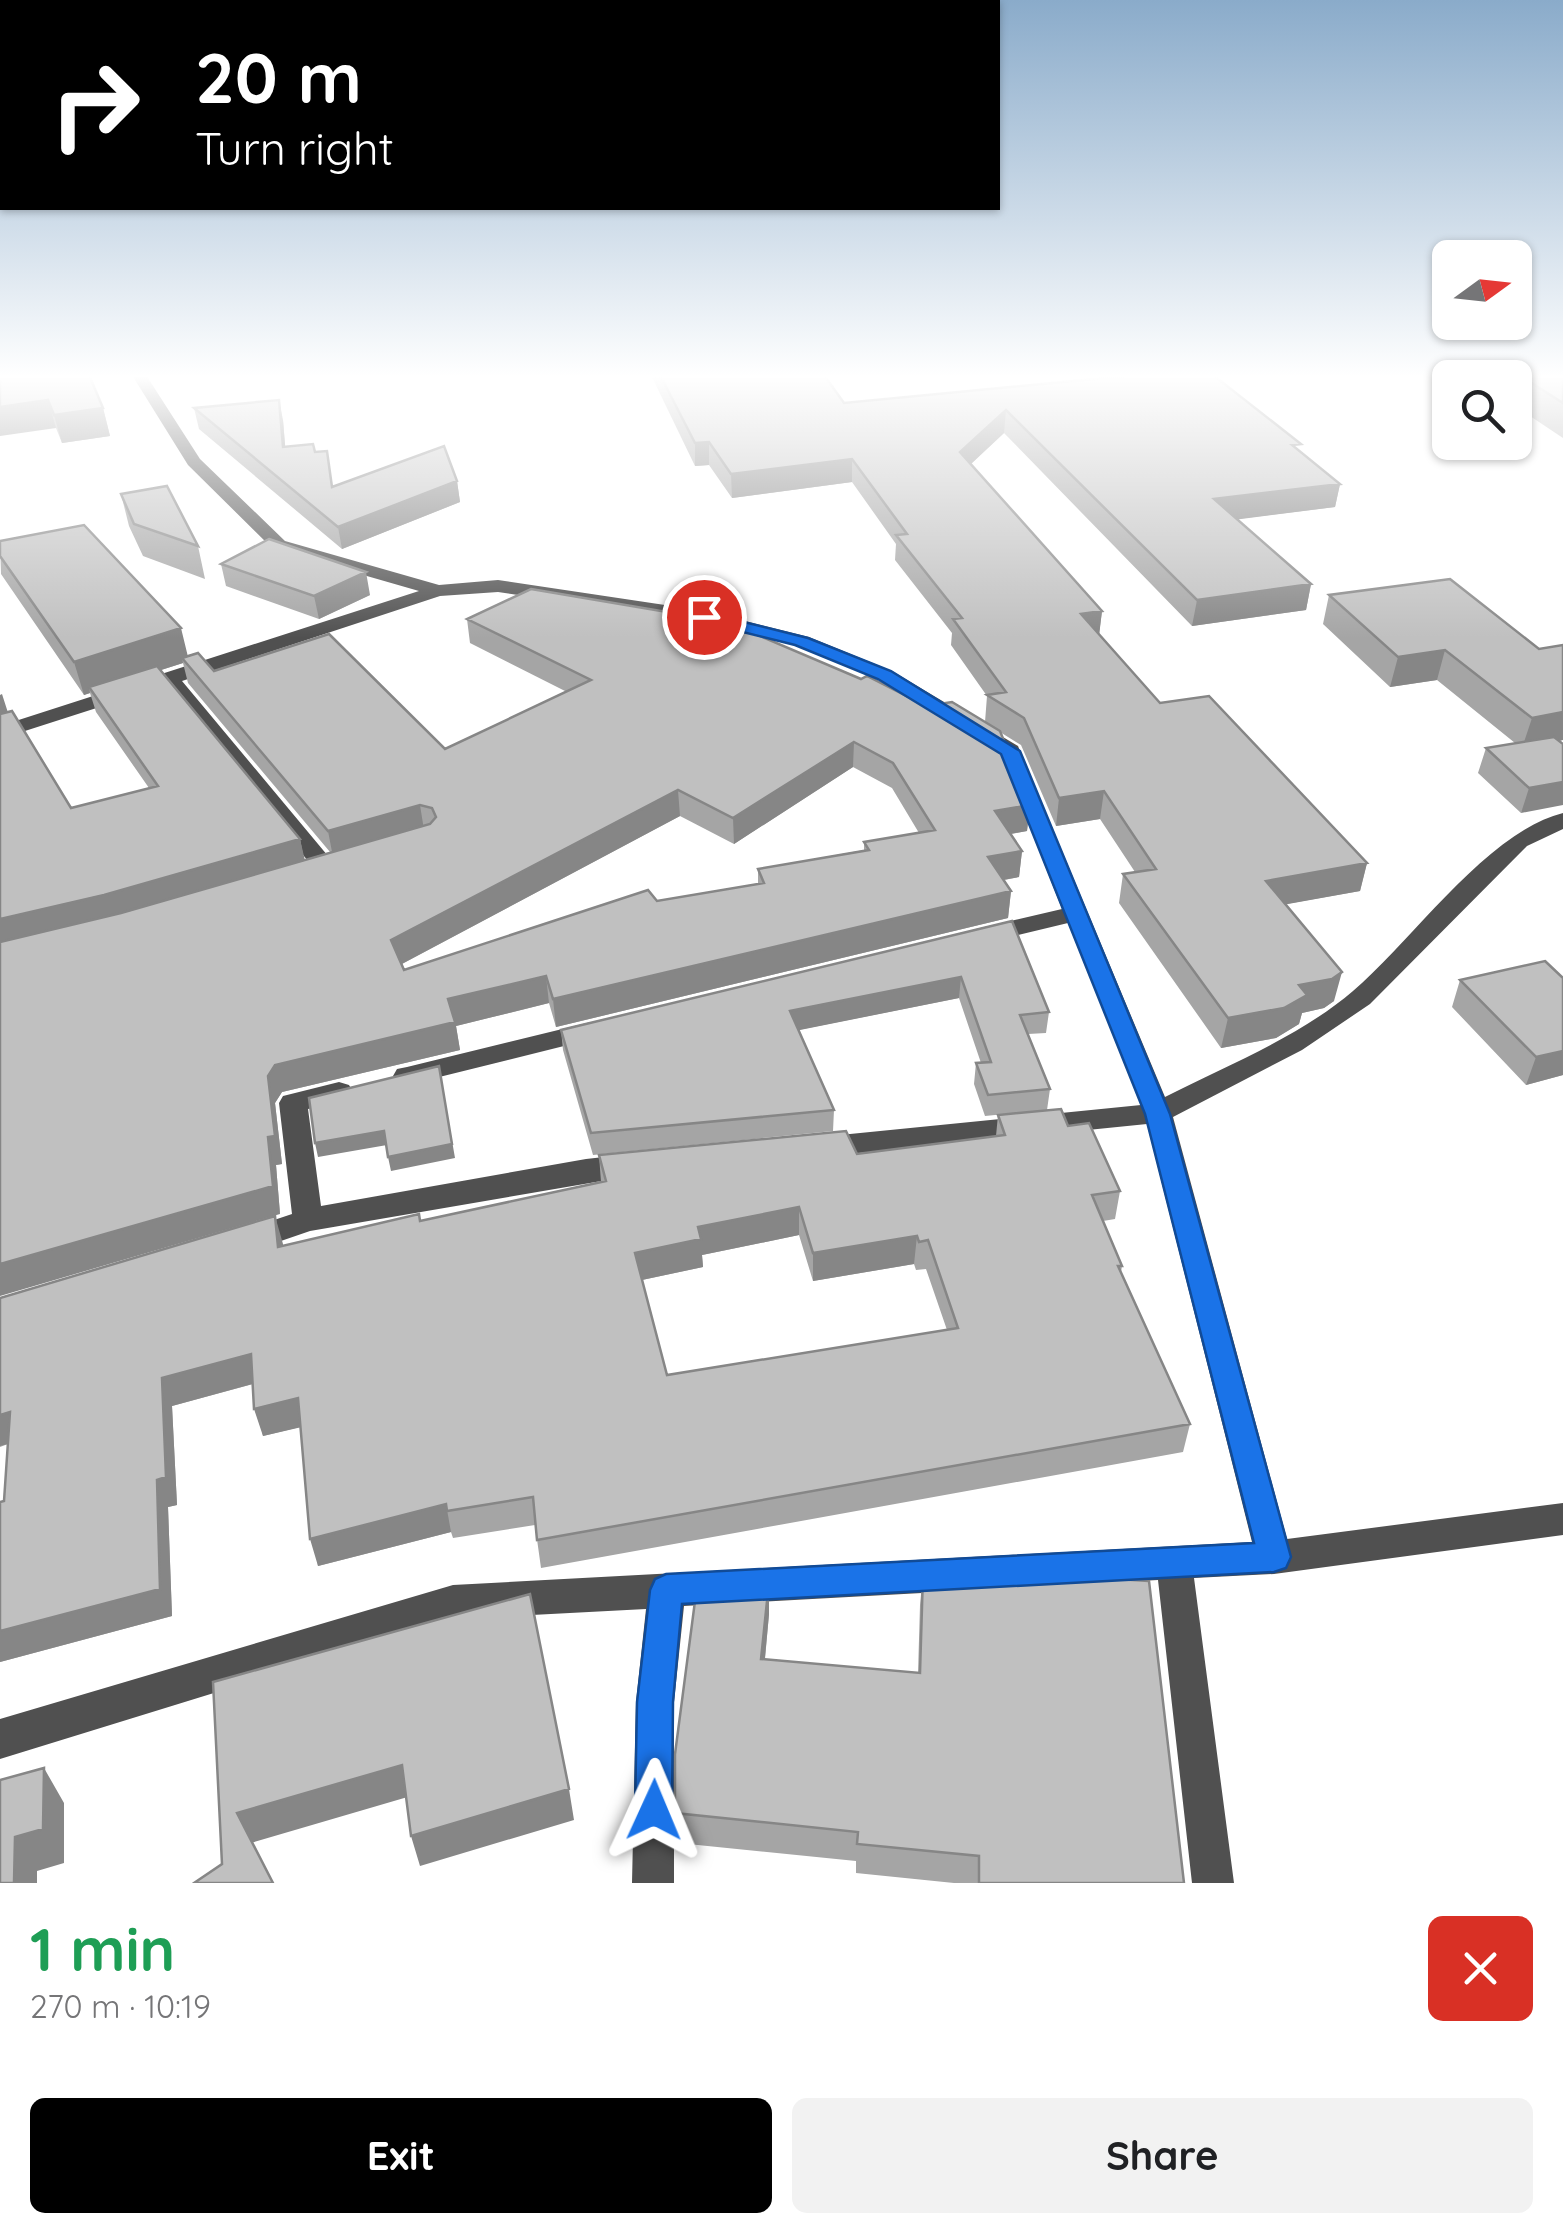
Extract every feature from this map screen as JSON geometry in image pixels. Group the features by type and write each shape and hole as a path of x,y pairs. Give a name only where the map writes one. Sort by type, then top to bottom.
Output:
{"street":[{"path":"195,463 279,545 438,592"},
{"path":"0,733 438,592 498,586 704,617 802,642 885,675 1010,751 1158,1114 1274,1557"},
{"path":"169,678 325,868"},
{"path":"783,1150 1158,1114 1292,1044 1361,998 1518,841 1563,820"},
{"path":"962,940 1076,913"},
{"path":"308,1220 292,1104 618,1024"},
{"path":"214,1252 308,1220 586,1170 665,1162"},
{"path":"0,1739 453,1602 1274,1557 1563,1519"},
{"path":"1174,1563 1213,1883"},
{"path":"653,1883 655,1702 666,1590"}],"building":[{"path":"260,463 329,463 332,487 398,463 450,463 457,481 338,527"},
{"path":"723,463 821,463 731,474"},
{"path":"855,463 970,463 1102,611 1081,614 1160,703 1209,696 1367,863 1266,881 1342,972 1332,979 1299,985 1307,995 1284,1008 1228,1018 1123,874 1156,869 1104,791 1059,798 1024,718 987,695 1006,692 953,619 962,618 896,535 907,534"},
{"path":"1059,463 1314,463 1340,484 1214,499 1311,584 1197,600"},
{"path":"167,486 198,546 134,524 121,494"},
{"path":"84,525 181,628 74,662 0,556 0,541"},
{"path":"269,539 366,572 314,596 221,564"},
{"path":"1450,579 1539,649 1563,645 1563,712 1532,718 1445,650 1398,657 1329,595"},
{"path":"531,589 708,619 713,616 861,679 867,676 926,706 952,702 1000,731 1030,805 995,811 1022,851 988,857 1011,891 553,999 546,976 448,999 455,1022 275,1065 268,1076 275,1136 268,1137 273,1186 0,1264 0,942 121,913 430,824 436,817 432,808 420,805 328,831 182,658 198,653 214,671 329,634 445,749 591,680 467,619","holes":["854,742 893,763 935,830 864,842 869,850 758,869 764,883 657,901 648,890 404,970 391,940 678,790 733,818"]},
{"path":"157,666 300,839 104,895 0,919 0,714 12,711 71,808 158,786 89,687"},
{"path":"1554,737 1563,744 1563,782 1529,788 1486,748"},
{"path":"1012,921 1049,1012 1020,1015 1050,1089 988,1095 976,1063 991,1062 961,977 790,1011 834,1110 591,1133 561,1030"},
{"path":"1545,961 1563,978 1563,1051 1536,1057 1460,980"},
{"path":"439,1066 452,1144 388,1157 384,1131 315,1143 309,1098"},
{"path":"1061,1109 1068,1126 1089,1123 1120,1191 1092,1195 1122,1266 1118,1266 1190,1424 537,1540 533,1497 447,1511 446,1504 310,1539 298,1398 254,1409 251,1354 162,1378 166,1477 157,1480 160,1589 0,1631 0,1502 4,1501 10,1412 0,1415 0,1298 275,1216 278,1247 419,1214 420,1221 606,1181 599,1155 846,1131 857,1154 1005,1135 998,1115","holes":["799,1207 813,1253 917,1236 919,1242 928,1240 958,1328 667,1375 635,1253 701,1239 698,1227"]},
{"path":"923,1574 1034,1583 1033,1574 1149,1581 1184,1883 979,1883 979,1856 857,1844 858,1832 675,1813 675,1754 698,1578 769,1582 761,1659 920,1673"},
{"path":"530,1594 569,1789 411,1836 402,1765 237,1813 273,1883 194,1883 222,1864 213,1682"},
{"path":"44,1768 43,1829 15,1837 14,1883 0,1883 0,1780"}],"route":[{"path":"654,1810 655,1702 666,1590 1274,1557 1158,1114 1010,751 885,675 802,642 704,617"}]}
